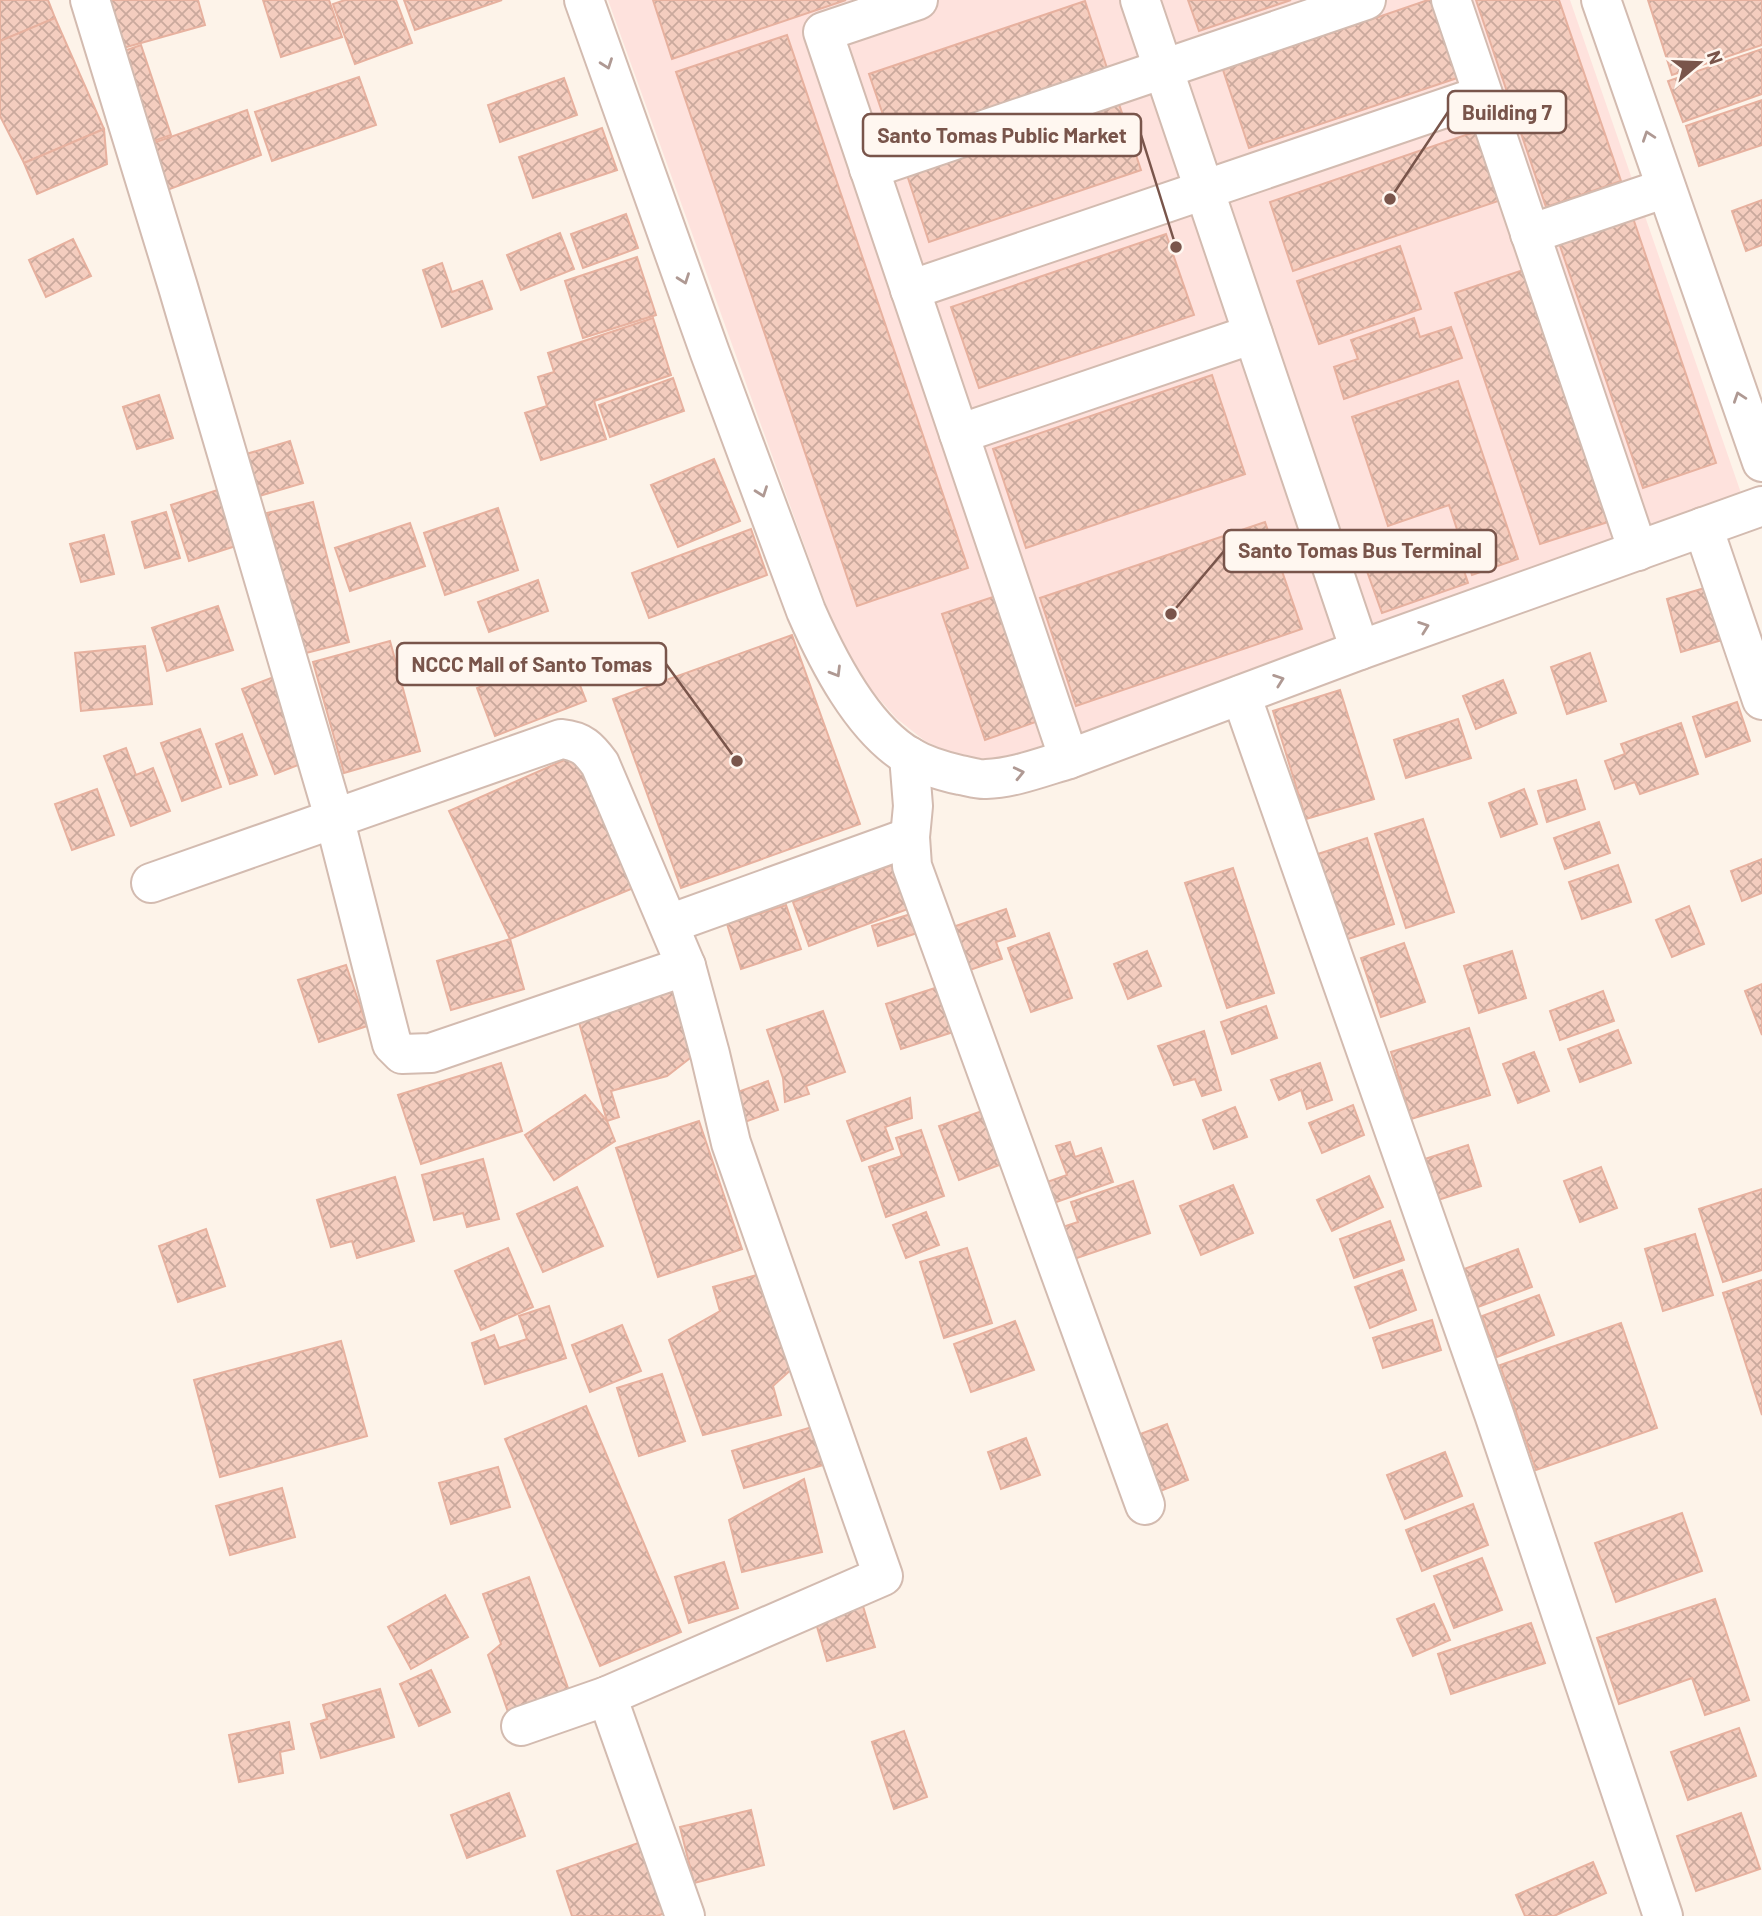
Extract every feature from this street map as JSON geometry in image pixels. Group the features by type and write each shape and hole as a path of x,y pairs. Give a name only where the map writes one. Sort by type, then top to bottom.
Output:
{"street":[{"path":"90,0 182,300 334,817 392,1044 402,1054 431,1053 685,966"},
{"path":"584,0 705,340 806,611 824,651 851,696 883,735 909,757 939,771 984,780 1019,774 1069,759 1360,650 1762,506"},
{"path":"918,0 823,32 1069,759"},
{"path":"1140,0 1360,650"},
{"path":"869,169 1366,0"},
{"path":"1451,0 1638,551"},
{"path":"1601,0 1762,462"},
{"path":"910,290 1483,95"},
{"path":"1530,233 1666,188"},
{"path":"959,434 1254,334"},
{"path":"1703,527 1762,699"},
{"path":"1241,695 1499,1427 1663,1916"},
{"path":"152,883 561,739 573,740 586,746 600,764 685,966 731,1143 883,1576 607,1696 521,1726"},
{"path":"909,757 913,806 910,837 912,866 1145,1505"},
{"path":"669,924 910,837"},
{"path":"607,1696 685,1916"}],"shaded area":[{"path":"608,0 1570,0 1741,493 1046,747 1014,756 981,759 953,754 925,741 896,718 867,685 842,641 823,597"}],"building":[{"path":"0,0 48,0 55,18 0,41"},
{"path":"102,0 198,0 205,25 116,50"},
{"path":"263,0 329,0 342,37 281,57"},
{"path":"345,0 396,0 412,43 355,64 333,4"},
{"path":"404,0 502,0 415,30"},
{"path":"653,0 846,0 672,59"},
{"path":"1188,0 1291,0 1199,31"},
{"path":"1428,0 1440,0 1466,75 1249,148 1223,70"},
{"path":"1476,0 1559,0 1621,181 1546,207"},
{"path":"1648,0 1762,0 1762,45 1672,75"},
{"path":"1085,1 1107,68 892,141 869,74"},
{"path":"55,18 104,129 24,163 0,116 0,41"},
{"path":"787,35 968,568 857,606 676,72"},
{"path":"141,45 171,135 139,146 109,56"},
{"path":"1762,49 1762,94 1683,122 1668,81"},
{"path":"359,77 376,125 272,161 255,112"},
{"path":"564,78 577,115 500,142 488,105"},
{"path":"1762,100 1762,145 1699,166 1686,126"},
{"path":"1119,104 1141,170 929,242 907,175"},
{"path":"247,110 261,155 151,196 136,149"},
{"path":"602,128 617,170 533,198 519,157"},
{"path":"1486,128 1510,197 1293,271 1270,202"},
{"path":"104,129 107,164 37,194 24,163"},
{"path":"1762,200 1762,245 1746,251 1732,211"},
{"path":"626,214 638,248 583,268 571,234"},
{"path":"1633,218 1716,463 1643,488 1559,243"},
{"path":"560,233 574,269 521,290 507,255"},
{"path":"1166,234 1194,315 979,388 951,307"},
{"path":"73,239 91,276 46,297 29,260"},
{"path":"1400,246 1421,309 1319,344 1297,281"},
{"path":"637,257 656,315 583,338 565,281"},
{"path":"442,263 452,292 482,281 492,309 442,327 423,270"},
{"path":"1532,267 1617,519 1540,544 1455,293"},
{"path":"653,318 671,375 594,401 606,439 541,460 525,413 547,406 538,377 554,372 548,353"},
{"path":"1414,318 1420,337 1451,327 1462,358 1344,399 1334,367 1358,359 1351,340"},
{"path":"1212,375 1245,474 1026,548 993,449"},
{"path":"673,378 684,411 610,437 599,405"},
{"path":"1458,381 1518,559 1472,575 1449,505 1388,526 1352,417"},
{"path":"159,395 173,438 137,449 123,407"},
{"path":"290,441 303,483 256,497 243,455"},
{"path":"714,459 740,521 678,547 651,485"},
{"path":"227,487 245,543 189,561 171,505"},
{"path":"313,502 349,642 302,654 267,513"},
{"path":"498,508 518,570 445,595 424,533"},
{"path":"166,512 180,558 145,568 132,522"},
{"path":"1265,522 1302,629 1076,706 1040,598"},
{"path":"410,523 425,566 350,591 335,548"},
{"path":"751,529 767,575 649,618 632,573"},
{"path":"1452,534 1468,583 1382,613 1364,563"},
{"path":"104,535 114,574 81,582 70,544"},
{"path":"538,580 548,611 489,632 478,602"},
{"path":"1708,587 1722,640 1681,652 1667,599"},
{"path":"1002,594 1044,719 985,740 942,614"},
{"path":"218,606 233,650 167,671 152,628"},
{"path":"792,635 860,824 681,888 613,699"},
{"path":"390,641 420,751 344,773 313,662"},
{"path":"145,646 152,704 81,711 75,653"},
{"path":"1590,653 1606,701 1567,714 1551,667"},
{"path":"568,654 586,701 495,736 477,688"},
{"path":"279,675 311,760 275,774 242,689"},
{"path":"1503,680 1516,713 1476,729 1463,696"},
{"path":"1340,690 1374,799 1306,819 1273,711"},
{"path":"1737,702 1750,741 1706,757 1693,717"},
{"path":"1458,719 1471,758 1406,778 1394,740"},
{"path":"1681,723 1698,774 1640,794 1635,782 1615,789 1605,761 1625,754 1621,744"},
{"path":"200,729 221,787 182,801 161,743"},
{"path":"242,734 257,775 230,784 216,744"},
{"path":"126,748 136,775 153,768 170,811 131,826 104,756"},
{"path":"578,754 636,887 510,939 449,811"},
{"path":"1576,780 1585,809 1547,822 1538,791"},
{"path":"97,789 114,835 72,850 55,804"},
{"path":"1524,789 1537,824 1501,837 1489,803"},
{"path":"1423,819 1454,912 1406,928 1375,834"},
{"path":"1599,822 1610,853 1565,869 1554,838"},
{"path":"1367,838 1394,924 1345,940 1318,854"},
{"path":"1762,859 1762,893 1742,901 1731,871"},
{"path":"900,862 916,906 809,946 793,902"},
{"path":"1618,865 1631,902 1582,919 1569,882"},
{"path":"1233,868 1274,993 1227,1008 1185,883"},
{"path":"786,905 801,949 741,969 727,924"},
{"path":"1689,906 1704,944 1672,957 1656,920"},
{"path":"1006,909 1015,936 996,942 1002,959 964,972 950,928"},
{"path":"914,913 920,932 878,946 872,926"},
{"path":"1049,933 1072,998 1031,1012 1008,948"},
{"path":"510,939 524,989 451,1010 437,961"},
{"path":"1404,943 1425,1002 1381,1017 1361,958"},
{"path":"1147,951 1161,986 1128,999 1114,964"},
{"path":"1512,951 1526,998 1479,1013 1464,966"},
{"path":"346,965 367,1026 319,1042 298,980"},
{"path":"680,983 699,1051 667,1076 611,1091 619,1117 607,1121 576,1012"},
{"path":"1762,984 1762,1035 1745,991"},
{"path":"938,987 953,1032 901,1049 886,1004"},
{"path":"1603,991 1614,1021 1560,1040 1550,1011"},
{"path":"1266,1006 1277,1038 1232,1054 1221,1022"},
{"path":"823,1011 845,1072 806,1086 809,1094 785,1102 783,1078 767,1030"},
{"path":"1469,1028 1490,1095 1411,1119 1391,1052"},
{"path":"1618,1030 1631,1063 1580,1082 1568,1049"},
{"path":"1204,1031 1221,1090 1202,1096 1195,1079 1174,1085 1158,1046"},
{"path":"1534,1052 1549,1091 1518,1103 1503,1064"},
{"path":"501,1063 522,1131 421,1164 398,1095"},
{"path":"1320,1063 1332,1100 1307,1109 1301,1090 1279,1100 1271,1080"},
{"path":"768,1081 778,1110 742,1123 732,1094"},
{"path":"585,1095 607,1121 615,1141 554,1180 525,1135"},
{"path":"910,1098 912,1118 885,1127 893,1149 862,1161 847,1121"},
{"path":"1353,1105 1364,1135 1322,1153 1309,1123"},
{"path":"1235,1107 1247,1137 1214,1149 1203,1120"},
{"path":"985,1110 1005,1163 959,1180 939,1126"},
{"path":"699,1121 742,1249 658,1277 616,1148"},
{"path":"921,1130 944,1196 886,1217 869,1167 902,1156 896,1138"},
{"path":"1070,1142 1075,1157 1101,1148 1113,1182 1051,1204 1044,1183 1067,1175 1056,1146"},
{"path":"1468,1145 1481,1186 1435,1201 1422,1160"},
{"path":"483,1159 499,1219 467,1227 463,1213 434,1220 422,1175"},
{"path":"1601,1167 1617,1208 1580,1222 1564,1181"},
{"path":"1369,1176 1383,1207 1332,1231 1317,1200"},
{"path":"395,1177 414,1241 357,1258 352,1241 331,1247 317,1200"},
{"path":"1133,1181 1150,1233 1071,1260 1060,1228 1078,1222 1071,1202"},
{"path":"1233,1185 1253,1233 1201,1255 1180,1206"},
{"path":"577,1187 603,1246 543,1272 517,1214"},
{"path":"1762,1189 1762,1270 1723,1282 1699,1209"},
{"path":"926,1212 939,1245 906,1258 893,1225"},
{"path":"1390,1221 1404,1260 1354,1278 1340,1239"},
{"path":"206,1229 225,1286 178,1302 159,1246"},
{"path":"1695,1234 1713,1295 1663,1311 1645,1249"},
{"path":"508,1248 533,1307 481,1330 455,1271"},
{"path":"967,1248 992,1323 944,1338 920,1262"},
{"path":"1518,1249 1532,1287 1478,1307 1464,1269"},
{"path":"1402,1270 1416,1310 1370,1328 1355,1287"},
{"path":"768,1272 794,1367 773,1386 781,1415 703,1435 669,1340 720,1311 713,1287"},
{"path":"1762,1280 1762,1415 1723,1293"},
{"path":"1539,1295 1554,1335 1497,1357 1482,1316"},
{"path":"549,1306 566,1358 485,1384 472,1343 494,1335 499,1348 527,1339 519,1316"},
{"path":"1432,1320 1441,1350 1383,1368 1373,1338"},
{"path":"1015,1321 1034,1370 971,1392 954,1344"},
{"path":"1621,1323 1657,1428 1536,1470 1500,1365"},
{"path":"622,1325 641,1371 590,1392 572,1345"},
{"path":"341,1341 367,1436 220,1477 194,1380"},
{"path":"662,1374 685,1441 639,1456 617,1388"},
{"path":"586,1406 681,1632 600,1666 505,1439"},
{"path":"1167,1424 1188,1480 1153,1494 1132,1437"},
{"path":"812,1427 823,1465 744,1488 732,1451"},
{"path":"1026,1438 1040,1475 1001,1489 988,1452"},
{"path":"1445,1452 1462,1496 1405,1519 1387,1475"},
{"path":"498,1467 510,1507 451,1524 439,1483"},
{"path":"804,1479 822,1552 742,1572 729,1520"},
{"path":"282,1488 295,1537 230,1555 216,1506"},
{"path":"1473,1504 1488,1545 1422,1571 1406,1530"},
{"path":"1682,1513 1702,1571 1616,1602 1595,1543"},
{"path":"1482,1558 1502,1610 1454,1628 1434,1576"},
{"path":"724,1562 738,1608 689,1623 675,1577"},
{"path":"529,1577 569,1691 508,1712 488,1655 501,1644 483,1594"},
{"path":"445,1595 468,1637 411,1669 388,1627"},
{"path":"1715,1599 1749,1700 1705,1715 1692,1678 1619,1704 1597,1638"},
{"path":"1434,1604 1450,1640 1413,1656 1397,1619"},
{"path":"863,1606 875,1647 827,1661 815,1620"},
{"path":"1531,1623 1545,1663 1451,1694 1438,1654"},
{"path":"431,1670 450,1712 419,1726 400,1684"},
{"path":"380,1689 394,1737 321,1758 311,1724 327,1719 323,1705"},
{"path":"289,1722 294,1749 280,1752 283,1773 239,1782 229,1735"},
{"path":"1739,1728 1756,1776 1688,1800 1671,1752"},
{"path":"904,1731 927,1797 894,1809 872,1742"},
{"path":"509,1793 525,1836 467,1858 451,1815"},
{"path":"751,1810 764,1865 694,1883 680,1827"},
{"path":"1741,1813 1760,1869 1696,1891 1677,1836"},
{"path":"644,1841 668,1912 657,1916 572,1916 557,1871"},
{"path":"1593,1862 1606,1893 1554,1916 1525,1916 1516,1895"}],"place":[{"name":"Building 7","path":"1390,199"},
{"name":"Santo Tomas Public Market","path":"1176,247"},
{"name":"Santo Tomas Bus Terminal","path":"1171,614"},
{"name":"NCCC Mall of Santo Tomas","path":"737,761"}]}
